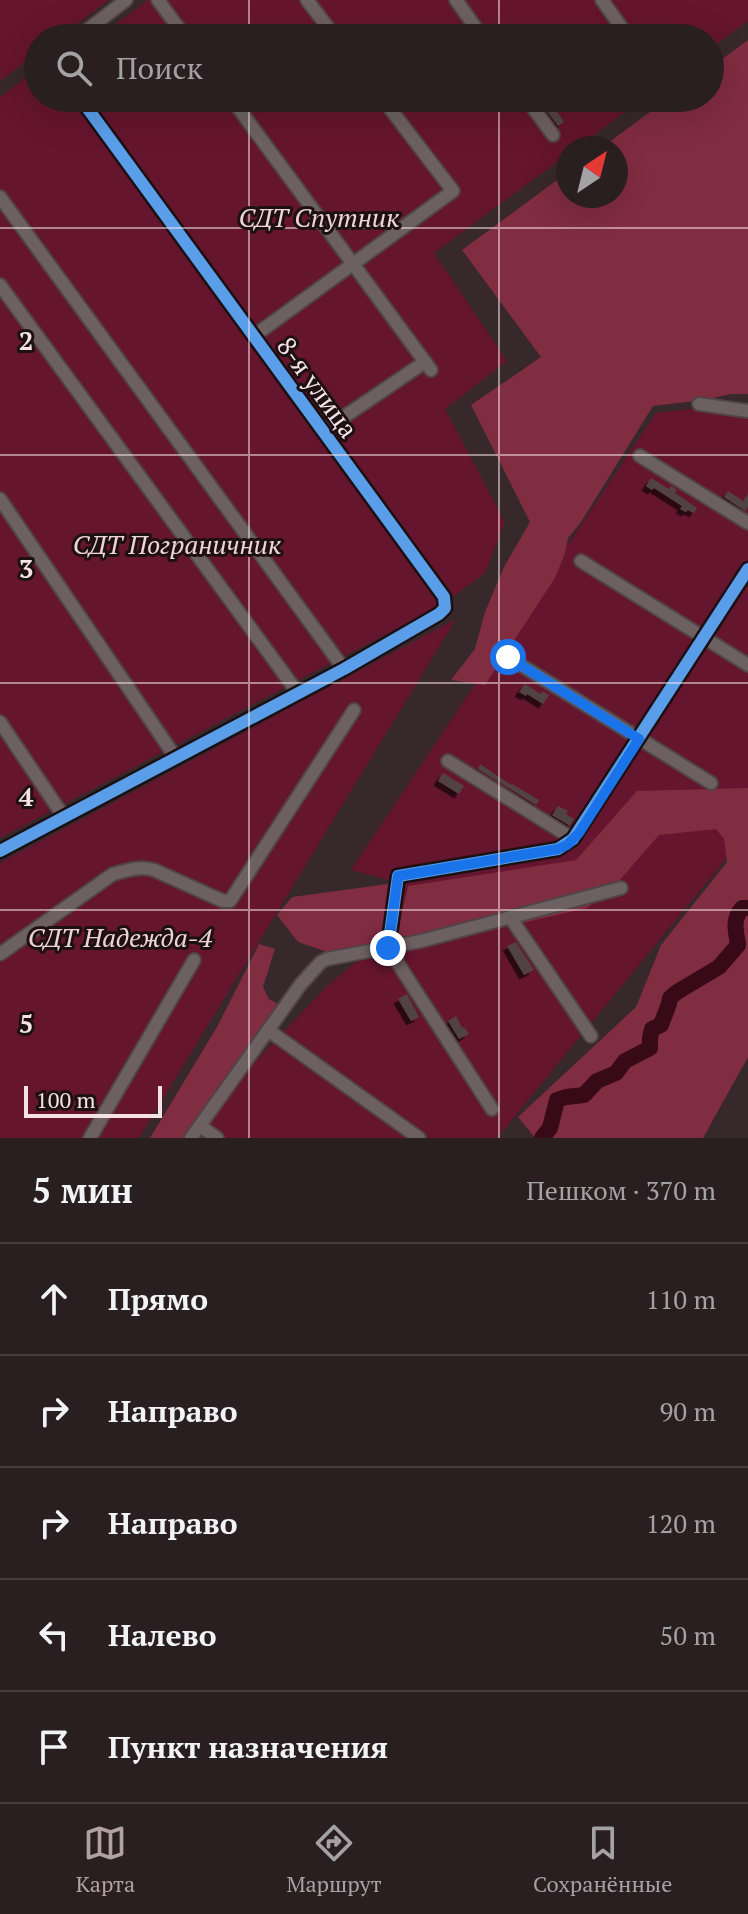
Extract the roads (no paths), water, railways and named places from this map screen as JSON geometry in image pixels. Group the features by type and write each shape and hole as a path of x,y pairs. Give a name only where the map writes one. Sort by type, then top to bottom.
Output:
{"street":[{"path":"95,24 126,0"},
{"path":"158,0 176,24"},
{"path":"307,0 325,24"},
{"path":"456,0 473,24"},
{"path":"602,0 619,24"},
{"name":"8-я улица","path":"90,112 444,597 445,608 439,614 344,669"},
{"path":"241,112 428,366 323,431"},
{"path":"254,336 453,191 393,112"},
{"path":"536,112 553,135"},
{"path":"0,197 344,669 0,851"},
{"path":"0,285 298,693"},
{"path":"699,404 748,411"},
{"path":"640,456 748,523"},
{"path":"0,499 176,758"},
{"path":"581,561 748,665"},
{"path":"492,1109 388,948 398,876 558,849 573,839 748,569"},
{"path":"508,657 711,783"},
{"path":"0,954 113,874 134,868 154,870 223,901 230,901 354,710"},
{"path":"0,722 64,817"},
{"path":"448,761 573,839"},
{"path":"191,1138 301,984 321,962 421,941 621,888"},
{"path":"510,917 591,1036"},
{"path":"90,1138 194,960"},
{"path":"268,1030 419,1138"},
{"path":"200,1126 217,1138"}],"waterway":[{"path":"542,1138 550,1128 557,1100 584,1095 597,1081 616,1073 625,1061 650,1048 652,1029 661,1025 670,998 719,967 738,945 737,917 742,908 748,908"}],"park label":[{"name":"СДТ Спутник","path":"319,217"},
{"name":"СДТ Пограничник","path":"177,544"},
{"name":"СДТ Надежда-4","path":"120,937"}]}
